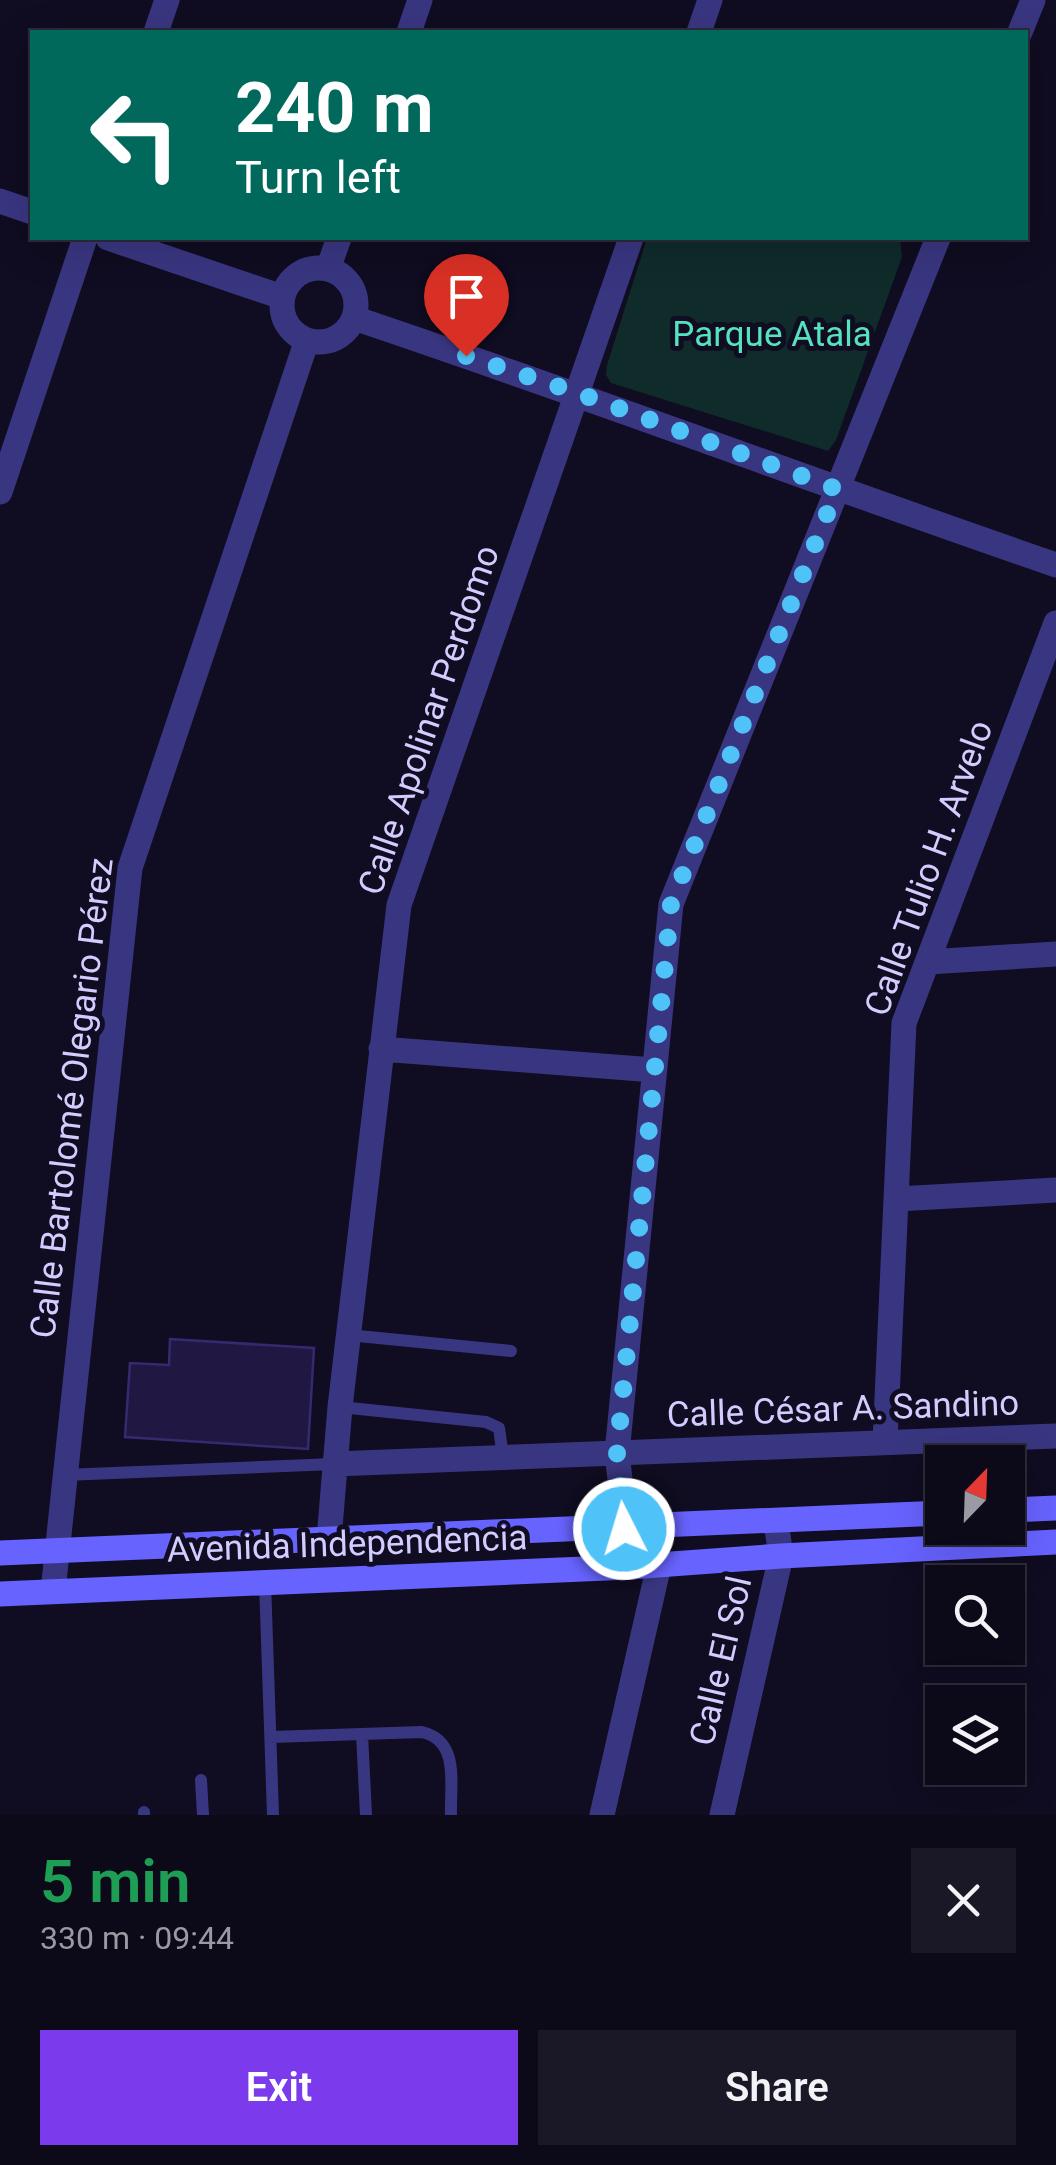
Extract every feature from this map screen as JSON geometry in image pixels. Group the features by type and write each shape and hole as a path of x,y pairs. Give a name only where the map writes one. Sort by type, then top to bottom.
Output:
{"main road":[{"path":"1025,1509 1056,1508"},
{"name":"Avenida Independencia","path":"0,1553 925,1514"},
{"path":"265,1582 266,1541"},
{"name":"Avenida Independencia","path":"0,1594 630,1567 1056,1542"}],"street":[{"path":"157,30 167,0"},
{"path":"409,30 420,0"},
{"path":"700,30 710,0"},
{"path":"1021,30 1033,0"},
{"path":"0,201 30,211"},
{"path":"0,492 84,240"},
{"path":"114,240 282,297"},
{"path":"328,269 338,240"},
{"name":"Calle Apolinar Perdomo","path":"328,1539 399,905 629,240"},
{"path":"630,1567 617,1453 671,904 937,240"},
{"path":"328,269 350,284 354,318 335,338 307,340 286,323 282,297 299,274 328,269"},
{"path":"354,318 578,393 1056,565"},
{"name":"Calle Bartolomé Olegario Pérez","path":"52,1591 130,868 307,340"},
{"name":"Calle Tulio H. Arvelo","path":"885,1442 904,1022 1056,623"},
{"path":"928,962 1056,954"},
{"path":"381,1049 654,1070"},
{"path":"898,1199 1056,1190"},
{"name":"Calle César A. Sandino","path":"334,1464 1056,1436"},
{"name":"Calle El Sol","path":"722,1815 782,1556 776,1522"},
{"path":"602,1815 659,1565"}],"lane":[{"path":"348,1335 511,1350"},
{"path":"340,1407 486,1422 499,1428 503,1457"},
{"path":"64,1475 334,1464"},
{"path":"265,1582 274,1815"},
{"path":"270,1738 422,1732 436,1736 446,1745 452,1815"},
{"path":"362,1734 366,1815"},
{"path":"202,1780 204,1815"}],"green space":[{"name":"Parque Atala","path":"646,240 900,241 902,257 836,440 828,451 611,383 606,375"}],"building":[{"path":"170,1339 314,1348 308,1449 125,1437 130,1363 169,1365"}],"route":[{"path":"466,356 837,489 671,904 617,1453 624,1529"}]}
